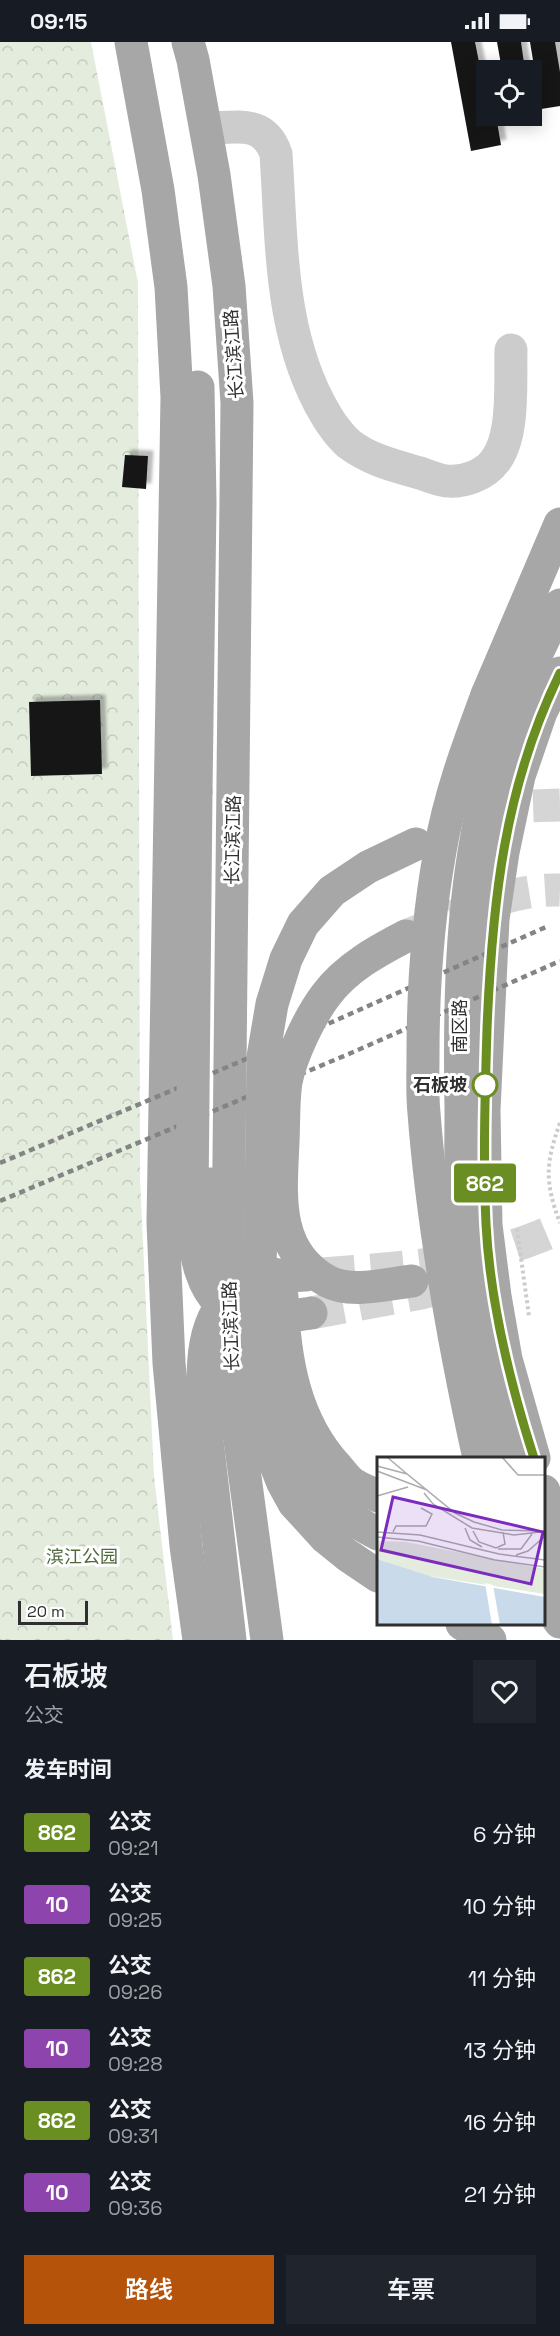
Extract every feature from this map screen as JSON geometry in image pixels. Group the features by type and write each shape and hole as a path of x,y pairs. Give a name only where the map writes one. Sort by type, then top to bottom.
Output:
{"main road":[{"path":"131,42 158,190 171,287 177,397 163,1223 169,1363 186,1546 199,1640"},
{"path":"148,42 159,80 179,185 191,285 199,401 213,1222 231,1253 258,1270 293,1275 257,1281 242,1287 231,1295 212,1322 206,1340 202,1372 205,1417 230,1640"},
{"path":"170,42 199,192 210,284 218,399 193,1226 201,1270 208,1289 222,1305 235,1313 249,1317 297,1315 259,1330 246,1341 228,1367 224,1384 223,1403 248,1640"},
{"name":"长江滨江路","path":"188,42 206,128 229,286 237,403 228,1252 233,1388 267,1640"},
{"path":"479,1457 455,1353 437,1233 423,1112 423,1016 429,918 440,849 460,769 487,695 560,524"},
{"name":"南区路","path":"504,1457 480,1364 462,1229 459,1010 473,851 491,771 514,701 560,605"},
{"name":"南区路","path":"534,1457 506,1359 495,1296 486,1225 484,1110 493,919 503,852 519,776 541,712 560,673"},
{"path":"377,1575 326,1538 294,1503 283,1483 263,1433 259,1356 263,1057 272,1004 286,959 303,924 332,891 368,867 416,844"},
{"path":"377,1496 352,1484 327,1457 297,1402 283,1330 281,1204 286,1082 310,1019 327,993 349,972 378,951 406,936"},
{"path":"281,1204 289,1242 300,1258 327,1281 358,1287 412,1281 434,1272 447,1263 456,1252 462,1229"},
{"path":"259,1356 288,1437 303,1469 320,1492 339,1510 377,1533"},
{"path":"545,1500 554,1539"},
{"path":"545,1572 560,1593"},
{"path":"545,1602 560,1622"},
{"path":"465,1625 490,1640"},
{"path":"544,1625 546,1640"}],"street":[{"path":"206,128 252,128 265,133 272,141 276,153 286,296 291,324 313,388 326,416 347,442 374,459 446,481 464,480 482,473 495,461 505,443 509,419 511,350"}],"path":[{"path":"560,1124 547,1168 553,1206 560,1223"},
{"path":"516,1221 530,1318"}],"green space":[{"name":"滨江公园","path":"0,42 91,42 138,283 140,1179 154,1476 173,1640 0,1640"}],"building":[{"path":"451,42 475,42 479,60 476,60 476,126 498,126 501,145 471,151"},
{"path":"497,42 521,42 524,60 500,60"},
{"path":"530,42 555,42 560,72 560,106 542,109 542,60 533,60"},
{"path":"125,455 148,456 146,489 122,487"},
{"path":"100,700 102,774 31,776 29,702"}],"tunnel":[{"path":"486,819 529,806 560,805"},
{"path":"406,936 501,899 520,894 560,890"},
{"path":"322,1274 448,1261 522,1243 560,1227"},
{"path":"311,1313 421,1293 473,1279"}],"railway":[{"path":"0,1163 296,1038 546,927"},
{"path":"0,1201 351,1053 560,961"}],"bus line":[{"name":"862","path":"534,1457 506,1359 495,1296 486,1225 484,1110 493,919 503,852 519,776 541,712 560,673"}],"place":[{"name":"石板坡","path":"485,1085"}]}
